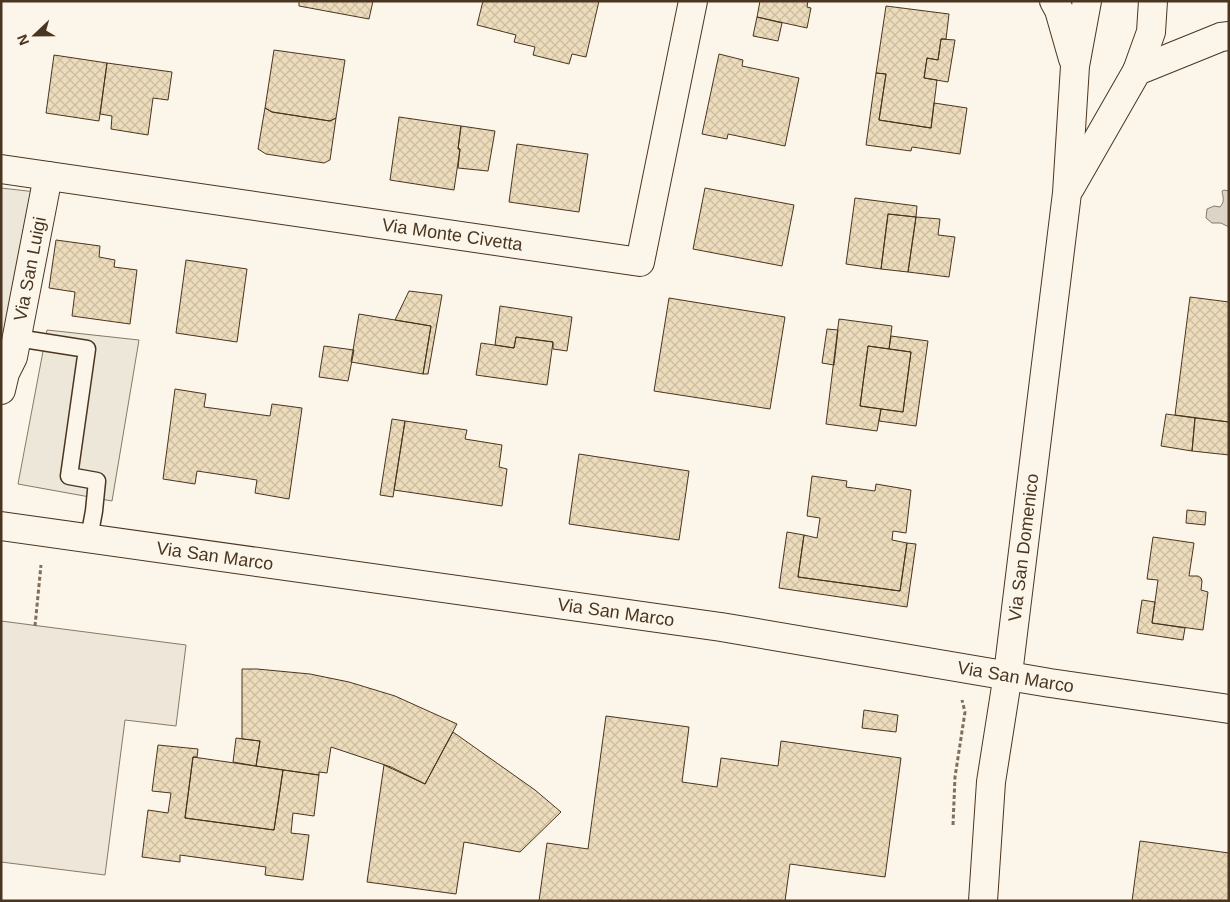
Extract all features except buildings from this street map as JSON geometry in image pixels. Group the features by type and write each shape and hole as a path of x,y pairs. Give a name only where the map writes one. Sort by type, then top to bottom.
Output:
{"street":[{"name":"Via Monte Civetta","path":"1,169 640,262 693,1"},
{"name":"Via San Domenico","path":"1054,1 1059,10 1075,66"},
{"name":"Via San Domenico","path":"983,901 991,782 1008,674 1066,193 1075,66 1087,1"},
{"name":"Via San Domenico","path":"1066,193 1137,71 1151,32 1153,1"},
{"path":"1137,71 1221,37 1229,36"},
{"name":"Via San Luigi","path":"2,378 13,356 48,176"},
{"name":"Via San Marco","path":"1,526 721,627 1088,689 1229,709"}],"lane":[{"path":"17,338 88,350 69,476 97,482 89,538"}],"path":[{"path":"35,626 44,532"}],"shaded area":[{"path":"1,188 45,193 1,355"},
{"path":"1222,191 1229,191 1229,227 1221,223 1212,223 1206,218 1207,209 1222,205"},
{"path":"47,330 139,340 112,501 18,484"},
{"path":"1,621 186,645 176,726 125,720 105,875 1,862"}]}
